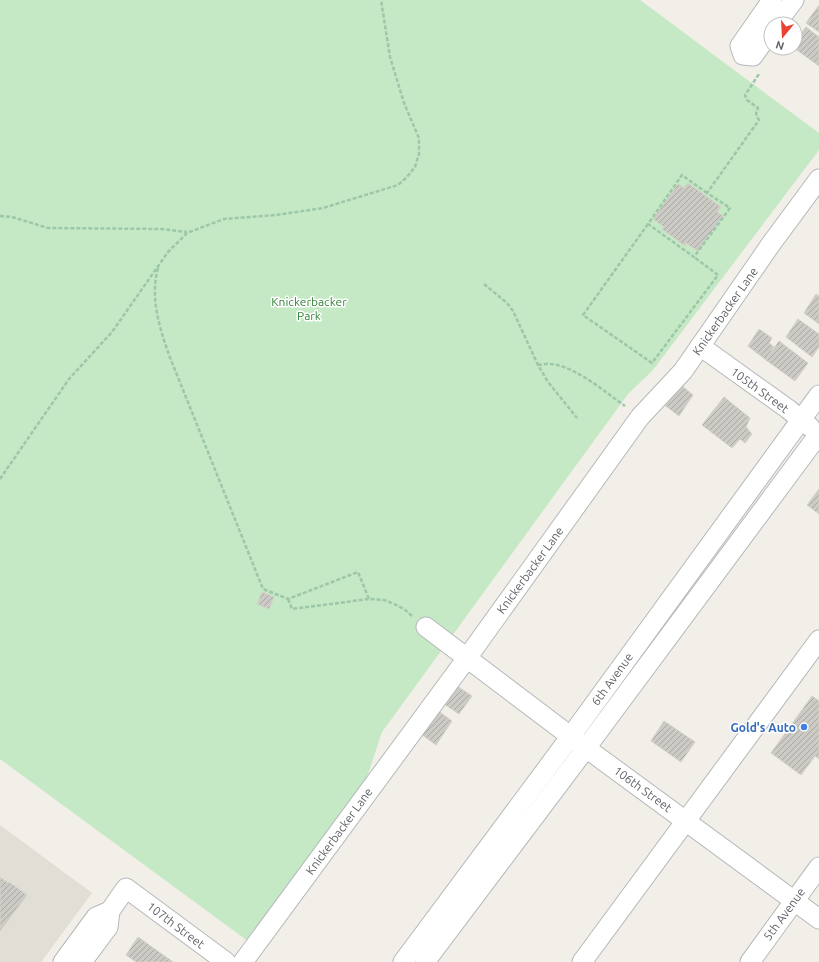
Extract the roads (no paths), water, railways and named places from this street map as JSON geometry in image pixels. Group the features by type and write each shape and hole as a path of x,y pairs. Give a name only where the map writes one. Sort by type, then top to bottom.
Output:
{"street":[{"path":"763,42 753,56 743,56 740,46 772,0"},
{"path":"782,16 794,0"},
{"name":"Knickerbacker Lane","path":"243,962 467,658 640,417 683,371 771,244 819,179"},
{"name":"105th Street","path":"700,346 788,409 819,434"},
{"name":"6th Avenue","path":"403,962 571,736 819,394"},
{"name":"6th Avenue","path":"425,962 819,434"},
{"name":"106th Street","path":"426,627 586,748 819,919"},
{"path":"582,962 819,640"},
{"name":"5th Avenue","path":"750,962 819,867"},
{"name":"107th Street","path":"110,911 126,888 226,962"},
{"path":"63,962 96,917 110,911"},
{"path":"82,962 108,927 110,911"}],"place":[{"name":"Gold's Auto","path":"804,727"}],"park label":[{"name":"Knickerbacker Park","path":"309,308"}]}
